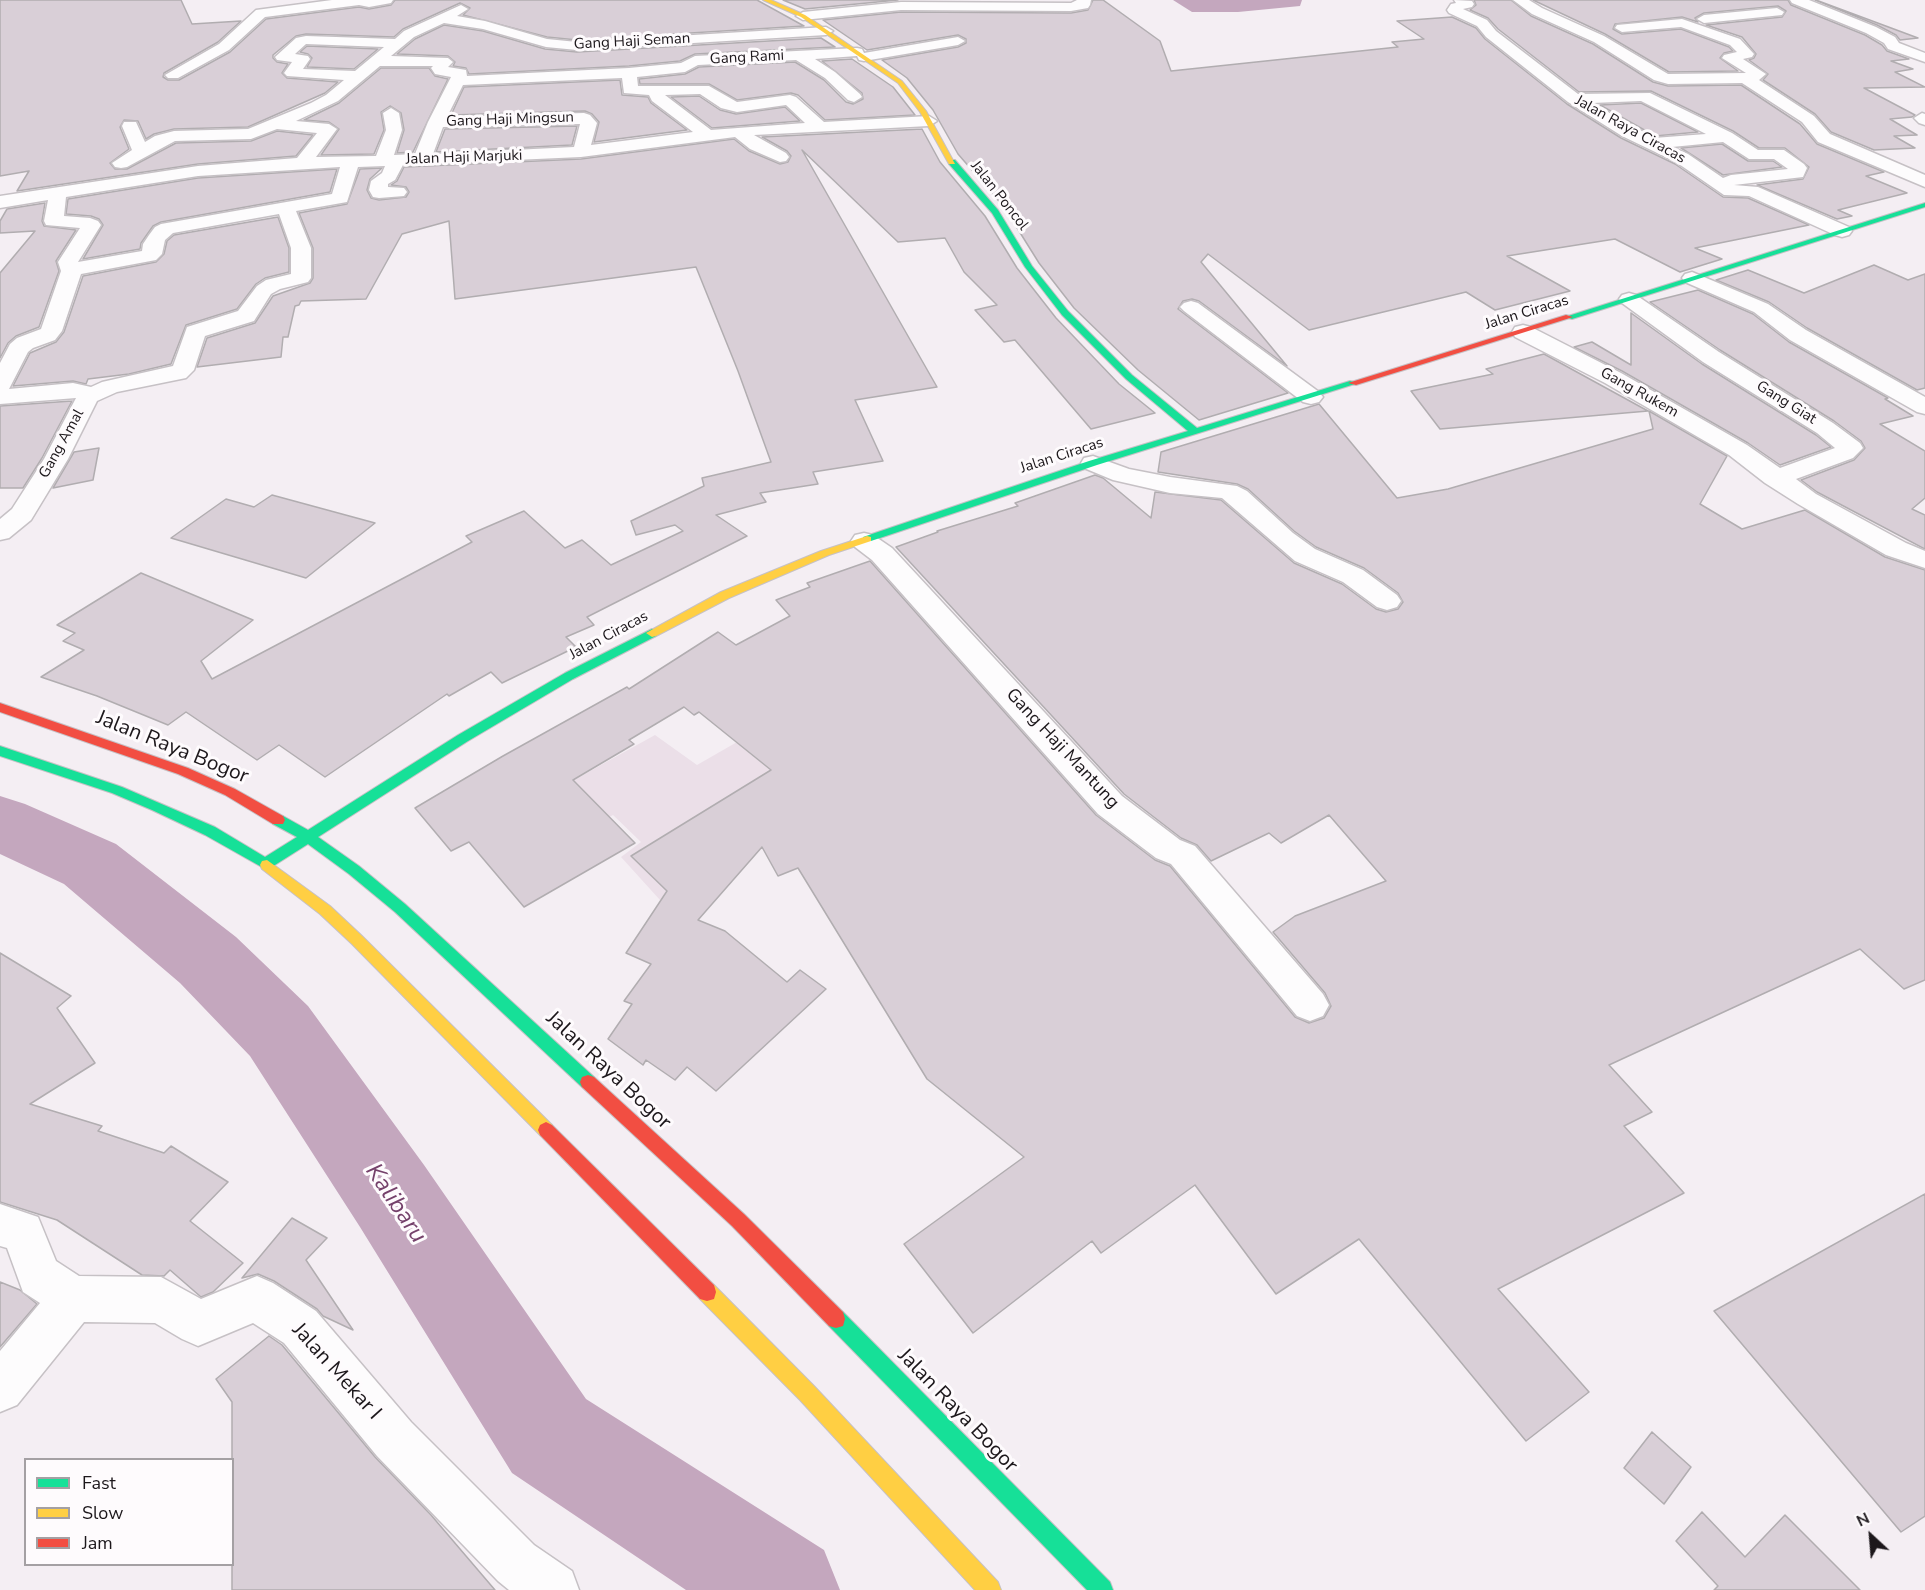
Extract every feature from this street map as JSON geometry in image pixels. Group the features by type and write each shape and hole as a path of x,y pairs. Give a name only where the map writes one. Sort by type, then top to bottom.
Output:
{"main road":[{"name":"Jalan Poncol","path":"766,0 803,16 900,82 909,91 948,157 995,212 1029,267 1065,313 1129,377 1196,432"},
{"name":"Jalan Ciracas","path":"264,864 463,738 568,676 725,594 825,553 1093,463 1629,299 1925,205"},
{"name":"Jalan Raya Bogor","path":"0,706 183,771 230,792 307,836 354,870 400,908 712,1196 1102,1590"},
{"path":"0,751 158,806 210,831 264,864 325,910 366,948 807,1393 990,1590"}],"street":[{"path":"173,75 224,47 261,13 358,1 369,3 386,0"},
{"path":"803,16 872,4 1071,7 1083,5 1084,0"},
{"name":"Jalan Raya Ciracas","path":"1461,0 1467,4 1456,7 1454,10 1482,24 1491,34 1574,99 1628,132 1682,158 1730,191 1752,191 1842,231"},
{"path":"1520,0 1537,11 1599,39 1659,77 1668,79 1753,78 1758,74 1729,58 1747,54 1735,42 1684,16"},
{"path":"86,187 95,175 161,140 174,136 244,135 276,124 332,98 396,43 472,1"},
{"path":"1802,2 1839,1"},
{"path":"1802,2 1871,30 1892,42 1893,46 1925,58"},
{"path":"1622,28 1684,16 1704,19 1777,12"},
{"name":"Gang Haji Seman","path":"441,18 485,25 546,43 577,46 826,31"},
{"path":"358,76 296,74 291,71 303,59 282,57 301,41 306,40 396,43"},
{"path":"800,56 861,55 958,41"},
{"name":"Gang Rami","path":"456,81 629,73 685,67 695,61 800,56 830,75 854,97"},
{"path":"376,61 444,61 439,70 460,72 436,122 422,159"},
{"path":"629,73 631,90 703,89 728,105 737,107 790,100 818,125"},
{"path":"1745,78 1808,119 1824,138 1925,182"},
{"path":"656,91 658,98 707,135"},
{"path":"1574,99 1644,96 1726,137 1755,155"},
{"path":"286,209 340,198 389,192 380,182 389,176 394,130 391,113"},
{"name":"Gang Haji Mingsun","path":"436,122 584,118 589,123 581,152"},
{"name":"Jalan Haji Marjuki","path":"0,202 198,171 302,163 581,152 739,131 818,125 928,121"},
{"path":"276,124 329,129 302,163"},
{"path":"130,126 141,152"},
{"path":"739,131 756,145 780,157"},
{"path":"1653,143 1726,137"},
{"path":"1682,158 1778,154 1796,166 1798,171 1786,175 1714,181"},
{"path":"340,198 350,162"},
{"path":"72,269 149,256 152,254 156,239 168,228 269,197 283,164"},
{"path":"57,192 57,207 53,221 83,222 91,225 69,262 69,267 72,269"},
{"path":"88,397 110,387 170,375 183,370 195,332 246,316 264,290 273,284 301,278 301,248 286,209 269,197"},
{"path":"0,386 18,349 25,343 47,335 51,331 72,269"},
{"path":"1692,278 1761,308 1818,347 1925,407"},
{"name":"Gang Giat","path":"1629,299 1711,357 1825,428 1851,448 1824,461 1774,478"},
{"path":"1191,307 1311,397"},
{"name":"Gang Rukem","path":"1522,332 1613,378 1754,460 1774,478"},
{"name":"Gang Amal","path":"0,397 73,390 86,393 88,397 56,459 22,514 0,532"},
{"path":"1093,463 1122,475 1170,485 1228,491 1238,496 1284,539 1305,555 1353,576 1388,600"},
{"path":"1774,478 1896,549 1925,560"},
{"name":"Gang Haji Mantung","path":"864,541 882,554 1110,805 1164,847 1183,855 1310,1005"},
{"path":"0,1225 23,1232 39,1276 73,1299 0,1388"},
{"name":"Jalan Mekar I","path":"73,1299 161,1300 198,1323 257,1299 300,1327 394,1439 516,1563 553,1590"}],"shaded area":[{"path":"1173,0 1302,0 1300,6 1238,12 1192,12"},
{"path":"766,714 787,822 660,900 621,857 641,842 613,815 583,831 545,796 655,735 697,765 758,730"}],"building":[{"path":"0,0 181,0 192,24 241,21 218,42 164,73 163,77 168,80 179,80 230,52 266,19 359,7 369,9 391,5 395,0 757,0 804,26 577,40 547,37 463,15 470,8 460,3 403,29 394,37 306,34 296,36 273,55 273,58 277,62 288,64 282,73 287,78 338,82 325,93 248,127 174,129 154,134 146,139 138,121 124,120 120,127 129,149 110,163 115,169 127,169 176,143 251,141 277,131 313,135 296,156 198,164 17,191 29,171 0,176"},
{"path":"783,0 898,0 805,9"},
{"path":"1093,0 1103,0 1160,41 1171,71 1398,47 1392,42 1424,39 1397,21 1452,17 1476,28 1485,39 1567,104 1621,138 1675,164 1723,197 1748,198 1809,225 1695,248 1722,259 1680,272 1615,239 1507,256 1570,291 1495,310 1466,292 1309,330 1208,254 1201,262 1287,366 1199,301 1192,299 1183,301 1178,309 1288,393 1199,420 1138,370 1074,308 1039,263 1004,207 958,154 933,110 907,78 882,60 958,47 966,43 966,39 958,35 867,50 823,20 901,12 1071,13 1088,10"},
{"path":"1474,0 1511,0 1531,16 1593,44 1653,82 1668,86 1741,85 1800,124 1817,144 1884,172 1866,176 1907,193 1838,210 1852,216 1837,219 1757,185 1803,179 1809,167 1785,148 1759,148 1733,131 1651,91 1579,92 1498,29 1488,18 1470,10 1476,5"},
{"path":"1533,0 1788,0 1791,5 1865,35 1882,45 1887,51 1909,59 1891,61 1913,69 1895,72 1925,87 1864,88 1915,115 1890,119 1917,135 1894,136 1915,148 1874,150 1831,132 1815,114 1763,80 1768,74 1749,60 1756,54 1742,37 1706,25 1782,17 1786,11 1778,6 1704,13 1695,18 1698,22 1682,17 1615,24 1613,29 1622,34 1681,29 1729,47 1733,51 1724,53 1720,58 1738,71 1669,72 1605,34"},
{"path":"1815,0 1918,38 1900,40 1896,35 1877,25"},
{"path":"444,25 483,31 545,49 577,52 821,38 835,47 695,54 680,61 629,66 469,74 466,68 453,66 455,62 448,56 397,54 415,39"},
{"path":"307,46 378,49 354,69 307,67 312,58 300,52"},
{"path":"852,59 893,87 915,115 825,120 798,95 791,93 737,100 709,84 640,84 639,79 685,74 699,67 795,62 824,80 846,102 853,104 863,99 862,93 822,61"},
{"path":"381,68 429,68 435,76 448,79 413,152 397,153 404,130 401,113 390,106 381,112 384,130 374,154 321,155 339,129 329,122 304,120 339,103"},
{"path":"620,80 622,95 648,97 651,103 687,130 594,142 599,122 592,114 585,111 451,115 464,87"},
{"path":"699,96 720,110 736,114 785,107 800,121 712,128 671,97"},
{"path":"1641,103 1698,132 1655,136 1600,105"},
{"path":"577,126 572,145 436,152 445,129"},
{"path":"922,129 940,162 985,216 1017,268 1056,318 1119,384 1155,413 1091,429 1015,340 1004,342 975,310 997,305 964,272 945,238 898,242 802,150 937,387 855,400 883,461 813,472 818,484 760,493 766,502 716,515 747,536 587,617 594,625 566,637 576,647 502,683 491,672 449,696 447,694 325,777 279,745 257,760 186,712 168,725 97,696 41,677 84,650 63,641 75,633 57,625 141,573 253,620 201,661 212,679 472,542 466,536 524,511 565,548 582,540 611,565 683,531 675,525 636,535 631,521 704,486 702,478 771,462 738,371 696,267 455,299 449,221 402,234 366,299 301,301 295,306 288,337 283,337 281,357 197,367 207,338 255,323 273,296 310,283 313,278 313,248 299,213 347,204 360,169 382,168 370,179 367,190 371,198 379,200 406,197 409,192 406,187 391,185 397,181 404,167 581,159 734,139 749,151 780,164 788,162 791,156 787,151 762,137"},
{"path":"1722,144 1748,161 1773,161 1782,167 1723,175 1681,148"},
{"path":"337,169 330,192 161,222 153,226 141,243 140,249 83,259 103,225 99,219 91,216 66,214 68,199 198,178"},
{"path":"45,203 42,221 44,226 76,230 56,261 59,271 39,327 16,336 8,343 0,358 0,273 35,231 0,233 0,221 7,209"},
{"path":"278,217 289,248 289,272 265,278 256,284 237,309 186,325 171,364 129,374 88,379 86,384 73,381 13,386 30,353 56,342 64,332 83,276 156,262 164,254 167,241 174,235"},
{"path":"1874,265 1908,280 1925,274 1925,388 1917,390 1807,328 1769,302 1716,280 1748,270 1804,293"},
{"path":"1698,290 1753,314 1789,342 1888,398 1885,399 1913,416 1880,424 1925,451 1925,498 1912,509 1925,515 1925,549 1817,492 1801,480 1854,460 1865,448 1861,441 1834,421 1720,350 1650,302"},
{"path":"1631,313 1702,364 1816,435 1831,447 1780,465 1748,443 1622,371 1574,347 1592,342 1631,365"},
{"path":"1544,354 1648,411 1440,429 1411,391 1493,374 1486,369"},
{"path":"72,401 42,458 23,488 0,488 0,406"},
{"path":"1319,404 1397,498 1448,489 1653,429 1649,411 1727,456 1700,504 1742,529 1805,510 1885,557 1925,570 1925,980 1904,989 1860,949 1609,1065 1652,1112 1624,1126 1684,1193 1498,1289 1589,1392 1526,1441 1359,1239 1276,1294 1195,1185 1101,1253 1092,1241 973,1333 904,1244 1024,1157 927,1079 798,868 778,876 762,847 698,920 725,931 787,982 800,970 826,989 716,1091 687,1067 675,1080 646,1060 643,1065 608,1039 632,1004 624,1001 651,964 626,953 667,891 631,856 771,770 699,712 694,715 684,707 629,740 634,744 573,780 635,843 524,907 469,842 451,851 415,808 627,687 629,689 718,632 736,645 790,616 776,600 810,587 807,583 870,561 1096,815 1155,860 1170,866 1295,1017 1309,1023 1324,1018 1331,1006 1325,993 1273,932 1295,916 1386,881 1329,815 1281,843 1269,833 1211,861 1197,845 1181,838 1124,794 896,547 937,531 1018,506 1015,503 1095,475 1103,478 1151,518 1155,492 1221,500 1294,563 1342,584 1376,609 1386,612 1398,609 1403,602 1398,593 1364,568 1316,547 1294,531 1248,489 1237,484 1158,472 1161,452"},
{"path":"99,448 93,480 53,488 74,452"},
{"path":"272,495 375,523 306,578 171,538 226,499 254,507"},
{"path":"0,953 71,996 57,1008 95,1063 30,1104 102,1126 98,1131 164,1153 171,1146 228,1182 190,1221 243,1263 213,1292 201,1297 170,1270 164,1276 142,1275 57,1220 0,1202"},
{"path":"1925,1194 1925,1516 1901,1532 1714,1311"},
{"path":"292,1218 327,1238 306,1260 353,1330 323,1316 317,1309 274,1281 258,1274 242,1278"},
{"path":"0,1282 20,1290 37,1304 0,1347"},
{"path":"269,1336 282,1345 375,1457 431,1515 495,1590 232,1590 234,1458 232,1458 232,1402 216,1379"},
{"path":"1652,1432 1691,1467 1664,1504 1624,1468"},
{"path":"1702,1512 1745,1557 1785,1515 1860,1590 1714,1590 1718,1586 1676,1541"}],"waterway":[{"name":"Kalibaru","path":"0,823 90,864 208,960 279,1031 392,1196 549,1436 784,1590"}],"traffic: fast":[{"path":"952,162 995,212 1029,267 1065,313 1129,377 1196,432"},
{"path":"1569,317 1925,205"},
{"path":"867,539 1093,463 1353,383"},
{"path":"265,864 463,738 569,676 652,633"},
{"path":"0,751 117,790 157,806 210,831 267,865"},
{"path":"278,820 307,836 354,870 400,908 588,1082"},
{"path":"836,1319 1102,1590"}],"traffic: slow":[{"path":"766,0 803,16 900,82 923,111 952,162"},
{"path":"652,633 725,595 825,553 867,539"},
{"path":"267,865 325,910 357,940 546,1130"},
{"path":"707,1292 807,1393 990,1590"}],"traffic: jam":[{"path":"1353,383 1569,317"},
{"path":"0,707 183,771 230,792 278,820"},
{"path":"588,1082 738,1220 836,1319"},
{"path":"546,1130 707,1292"}]}
